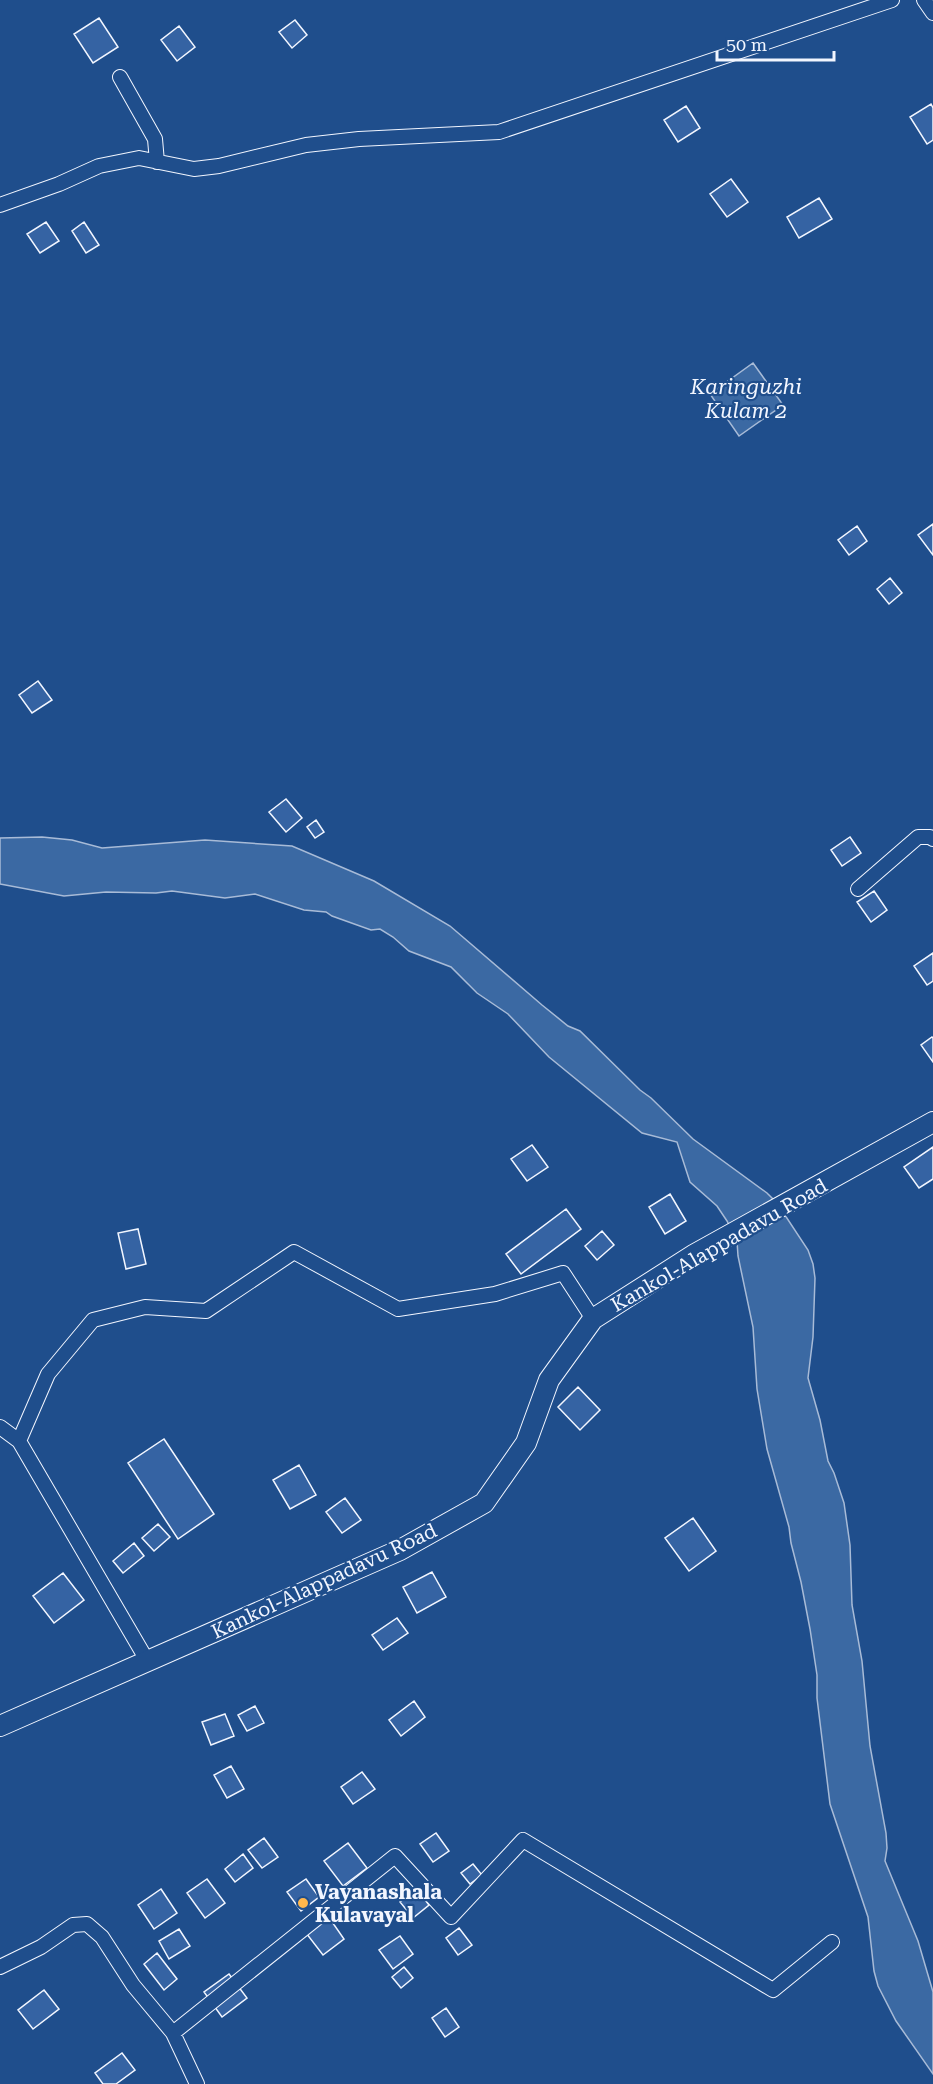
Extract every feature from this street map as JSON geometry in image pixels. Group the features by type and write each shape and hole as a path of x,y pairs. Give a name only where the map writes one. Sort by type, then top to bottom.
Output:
{"main road":[{"name":"Kankol-Alappadavu Road","path":"0,1726 400,1550 484,1503 526,1443 549,1380 592,1319 695,1254 933,1122"}],"street":[{"path":"0,205 59,184 99,166 139,158 194,169 306,144 499,132 892,0"},
{"path":"924,0 933,13"},
{"path":"120,77 155,139 157,162"},
{"path":"858,889 918,837 933,839"},
{"path":"19,1441 48,1374 93,1320 145,1306 206,1311 294,1252 398,1309 495,1294 563,1272 592,1319"},
{"path":"0,1427 19,1441 148,1662"},
{"path":"173,2033 395,1856 451,1917 523,1840 773,1990 832,1942"},
{"path":"0,1967 41,1947 73,1925 87,1924 102,1937 133,1985 173,2033 197,2084"}],"water":[{"name":"Karinguzhi Kulam 2","path":"753,363 783,405 739,436 710,394"},
{"path":"42,837 72,840 102,848 205,840 292,846 374,881 450,926 568,1026 580,1031 693,1139 767,1193 777,1203 808,1250 813,1264 815,1278 813,1337 808,1378 820,1420 828,1461 844,1503 850,1545 852,1605 862,1661 870,1746 886,1833 885,1861 918,1941 933,1992 933,2074 896,2021 878,1986 874,1971 868,1917 830,1804 810,1629 789,1527 767,1449 757,1389 753,1327 737,1241 717,1206 690,1182 677,1142 642,1133 549,1057 508,1014 477,993 451,967 409,951 380,929 371,930 326,912 304,910 255,894 225,898 172,891 106,892 64,896 0,884 0,838"}],"building":[{"path":"99,18 118,47 93,63 74,34"},
{"path":"295,20 307,35 292,48 279,32"},
{"path":"179,26 195,47 177,61 161,40"},
{"path":"931,104 933,140 927,144 910,117"},
{"path":"686,106 700,128 678,142 664,120"},
{"path":"731,179 748,202 727,217 710,194"},
{"path":"819,198 832,219 799,238 787,217"},
{"path":"46,222 59,241 40,253 27,234"},
{"path":"84,222 99,245 86,253 72,231"},
{"path":"933,524 933,555 918,535"},
{"path":"857,526 867,541 849,555 838,540"},
{"path":"890,578 902,593 889,604 877,589"},
{"path":"38,681 52,700 32,713 19,695"},
{"path":"286,799 302,818 286,832 269,812"},
{"path":"316,820 324,832 315,838 307,827"},
{"path":"850,837 861,853 842,866 831,850"},
{"path":"874,891 887,910 871,922 857,902"},
{"path":"933,953 933,981 927,985 914,966"},
{"path":"933,1038 933,1062 921,1045"},
{"path":"532,1145 548,1167 527,1181 511,1159"},
{"path":"933,1147 933,1179 919,1188 904,1167"},
{"path":"670,1194 686,1221 665,1234 649,1207"},
{"path":"566,1209 581,1229 521,1274 506,1254"},
{"path":"138,1229 146,1264 126,1269 118,1233"},
{"path":"602,1231 614,1245 597,1260 585,1246"},
{"path":"578,1387 600,1410 580,1430 558,1407"},
{"path":"164,1439 214,1514 178,1539 128,1463"},
{"path":"299,1465 316,1495 290,1509 273,1480"},
{"path":"345,1498 361,1520 342,1533 326,1512"},
{"path":"693,1518 716,1551 689,1571 665,1538"},
{"path":"158,1524 170,1537 154,1551 142,1538"},
{"path":"134,1543 144,1556 123,1573 113,1561"},
{"path":"432,1572 446,1597 417,1613 403,1587"},
{"path":"63,1573 84,1600 54,1623 33,1596"},
{"path":"397,1618 408,1633 383,1650 372,1635"},
{"path":"414,1701 425,1717 401,1736 389,1720"},
{"path":"255,1706 264,1723 247,1731 238,1715"},
{"path":"225,1714 234,1736 211,1745 202,1722"},
{"path":"231,1766 244,1789 227,1798 214,1775"},
{"path":"362,1772 375,1789 353,1804 341,1787"},
{"path":"436,1833 449,1851 433,1862 420,1844"},
{"path":"264,1838 278,1857 262,1868 248,1850"},
{"path":"348,1843 367,1868 343,1886 324,1861"},
{"path":"243,1854 253,1868 235,1882 225,1869"},
{"path":"473,1864 482,1875 470,1884 461,1873"},
{"path":"207,1879 225,1903 205,1918 187,1893"},
{"path":"306,1879 319,1897 301,1911 287,1892"},
{"path":"161,1889 177,1913 154,1929 138,1905"},
{"path":"417,1889 429,1905 413,1918 400,1902"},
{"path":"328,1916 344,1939 323,1955 306,1933"},
{"path":"459,1928 472,1945 458,1955 446,1938"},
{"path":"179,1929 190,1946 169,1959 159,1941"},
{"path":"400,1936 413,1954 393,1969 379,1950"},
{"path":"157,1953 177,1979 164,1990 144,1964"},
{"path":"404,1967 413,1978 401,1988 392,1977"},
{"path":"229,1974 247,1998 222,2017 204,1992"},
{"path":"44,1990 59,2009 33,2029 18,2010"},
{"path":"446,2008 459,2027 445,2037 432,2018"},
{"path":"122,2053 135,2070 116,2084 103,2084 95,2073"}],"place":[{"name":"Vayanashala Kulavayal","path":"303,1903"}]}
